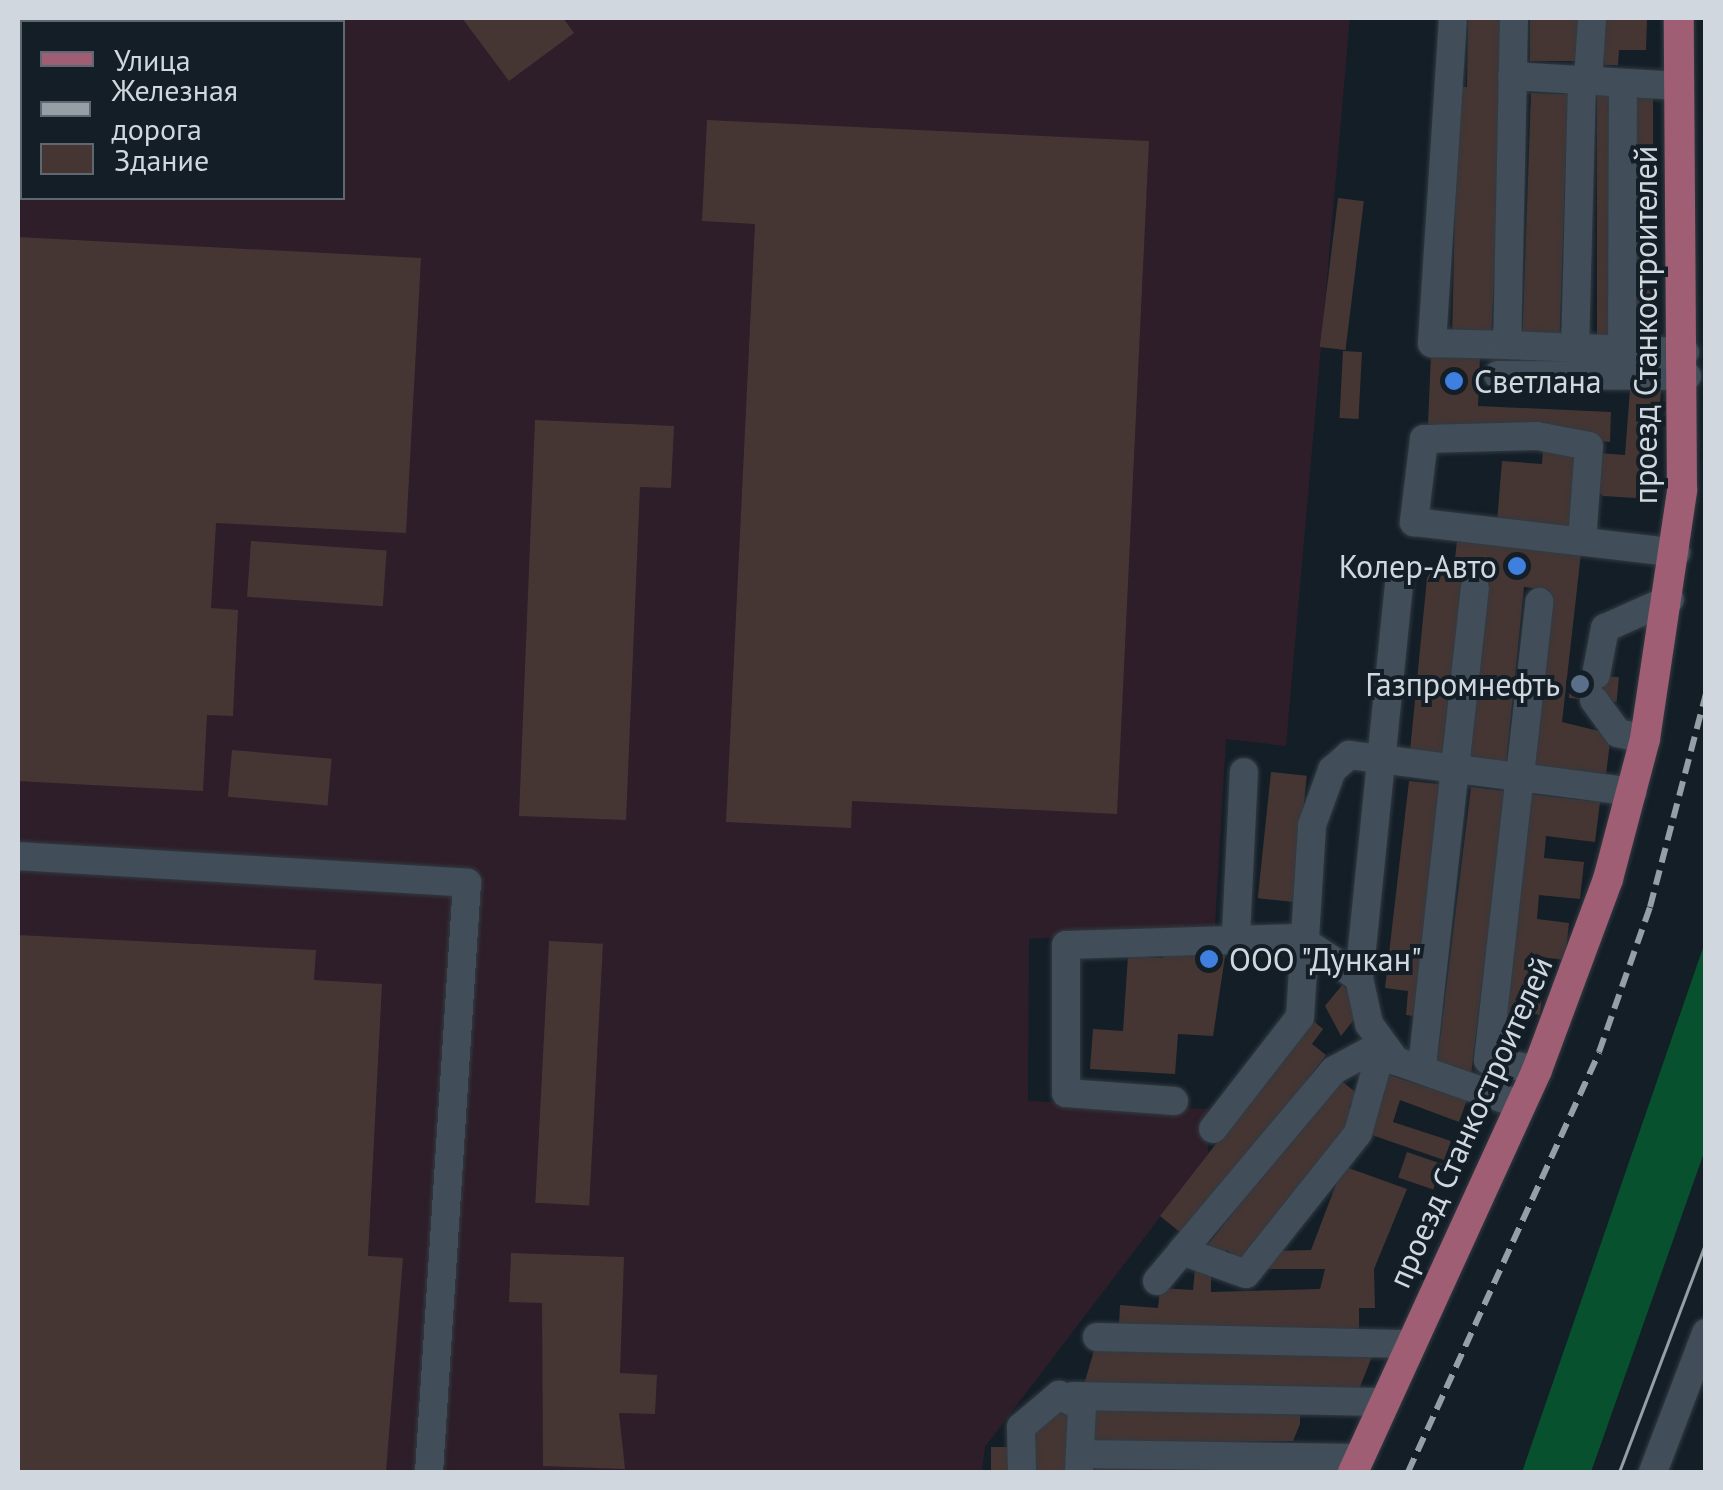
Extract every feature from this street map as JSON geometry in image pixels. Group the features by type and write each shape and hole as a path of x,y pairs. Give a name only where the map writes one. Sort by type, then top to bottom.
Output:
{"main road":[{"name":"проезд Станкостроителей","path":"1356,1465 1381,1402 1538,1070 1632,792 1644,739 1676,553 1686,364 1679,18"}],"street":[{"path":"1453,18 1432,343 1622,351 1686,364"},
{"path":"1506,345 1514,18"},
{"path":"1575,350 1585,80 1592,18"},
{"path":"1512,76 1680,86"},
{"path":"1622,351 1623,82"},
{"path":"1498,375 1686,364"},
{"path":"1582,541 1589,446 1537,436 1424,439 1414,522 1676,553"},
{"path":"1399,584 1358,978 1383,1044 1396,1062 1422,1067 1521,1106"},
{"path":"1422,1067 1475,588"},
{"path":"1644,739 1618,732 1595,688 1605,628 1670,599"},
{"path":"1478,1090 1488,1060 1538,602"},
{"path":"1213,1129 1300,1017 1300,938 1312,825 1332,770 1349,755 1632,792"},
{"path":"1236,934 1232,879 1244,772"},
{"path":"18,856 467,883 429,1472"},
{"path":"1174,1100 1066,1093 1066,945 1236,934 1300,938 1358,978"},
{"path":"1157,1281 1334,1070 1383,1044"},
{"path":"1182,1252 1246,1274 1358,1133 1383,1044"},
{"path":"1488,1060 1538,1070"},
{"path":"1654,1472 1698,1377 1706,1333"},
{"path":"1098,1337 1408,1344"},
{"path":"1022,1472 1021,1427 1059,1395 1381,1402"},
{"path":"1073,1396 1082,1407 1079,1463 1356,1465"}],"shaded area":[{"path":"18,18 1350,18 1286,746 1226,739 1215,927 1029,939 1028,1101 1208,1109 1208,1154 985,1447 982,1472 18,1472"}],"green space":[{"path":"1705,942 1705,1150 1591,1472 1522,1472"}],"building":[{"path":"29,18 152,18 90,20"},
{"path":"462,18 563,18 574,33 509,81"},
{"path":"1468,18 1507,18 1491,340 1452,339 1458,87 1467,87"},
{"path":"1530,18 1584,18 1584,61 1530,61"},
{"path":"1601,18 1647,18 1646,50 1619,50 1618,65 1599,65"},
{"path":"1597,92 1616,92 1616,343 1597,343"},
{"path":"1531,93 1568,94 1559,341 1522,340"},
{"path":"1634,96 1653,96 1653,345 1634,345"},
{"path":"707,120 1149,141 1117,814 852,801 851,828 726,822 755,224 702,221"},
{"path":"1338,198 1364,201 1346,350 1320,347"},
{"path":"18,237 421,258 406,533 216,523 211,608 238,610 233,716 207,715 203,791 18,781"},
{"path":"1343,351 1362,352 1358,419 1339,418"},
{"path":"1431,354 1480,356 1478,406 1611,412 1610,442 1428,424"},
{"path":"1630,389 1661,391 1652,499 1603,496 1594,485 1597,453 1625,455"},
{"path":"535,420 674,426 671,488 640,487 626,820 519,816"},
{"path":"1543,449 1585,452 1571,528 1497,522 1502,461 1542,464"},
{"path":"251,541 387,550 383,606 247,597"},
{"path":"1457,541 1581,553 1562,722 1611,734 1606,774 1532,765 1549,590 1524,587 1506,763 1410,751 1427,578 1435,565 1454,567"},
{"path":"1571,673 1619,677 1617,702 1569,698"},
{"path":"232,750 332,759 328,806 228,797"},
{"path":"1271,772 1307,776 1294,902 1258,898"},
{"path":"1409,781 1448,785 1422,1017 1406,1015 1408,991 1385,988"},
{"path":"1471,787 1506,791 1471,1074 1436,1070"},
{"path":"1529,794 1600,802 1595,842 1546,836 1544,858 1584,862 1580,899 1539,895 1537,919 1569,923 1565,960 1532,956 1530,976 1544,978 1540,1015 1522,1012 1520,1033 1503,1031"},
{"path":"18,935 316,950 314,980 382,984 368,1256 403,1258 386,1472 18,1472"},
{"path":"549,941 603,944 589,1205 535,1203"},
{"path":"1164,941 1226,950 1213,1036 1178,1034 1175,1074 1090,1069 1093,1029 1123,1031 1128,956 1163,958"},
{"path":"1343,984 1360,1012 1341,1036 1325,1006"},
{"path":"1312,1020 1323,1029 1312,1044 1326,1055 1186,1237 1160,1216"},
{"path":"1389,1075 1467,1100 1459,1122 1400,1100 1393,1122 1451,1141 1444,1160 1369,1134"},
{"path":"1339,1079 1359,1095 1349,1107 1358,1114 1241,1262 1227,1250 1220,1258 1206,1247"},
{"path":"1407,1152 1442,1164 1433,1190 1398,1178"},
{"path":"1343,1166 1407,1189 1374,1269 1375,1308 1359,1308 1359,1329 1346,1336 1119,1325 1120,1305 1158,1308 1160,1288 1193,1290 1195,1269 1211,1270 1211,1292 1320,1289 1325,1269 1268,1269 1274,1251 1311,1250"},
{"path":"511,1253 624,1257 620,1373 657,1375 655,1414 619,1413 625,1469 543,1466 542,1303 509,1302"},
{"path":"1095,1347 1373,1354 1360,1387 1083,1388"},
{"path":"1088,1405 1300,1405 1300,1424 1293,1441 1088,1444"},
{"path":"1050,1410 1067,1410 1067,1472 1032,1472 1032,1422 1049,1422"},
{"path":"991,1447 1012,1447 1012,1472 991,1472"},
{"path":"1087,1464 1281,1464 1281,1472 1087,1472"}],"tram line":[{"path":"1619,1472 1706,1242"}],"railway":[{"path":"1408,1472 1599,1052 1650,907 1706,694"}],"place":[{"name":"Светлана","path":"1454,381"},
{"name":"Колер-Авто","path":"1517,566"},
{"name":"Газпромнефть","path":"1580,684"},
{"name":"ООО \"Дункан\"","path":"1209,959"}]}
